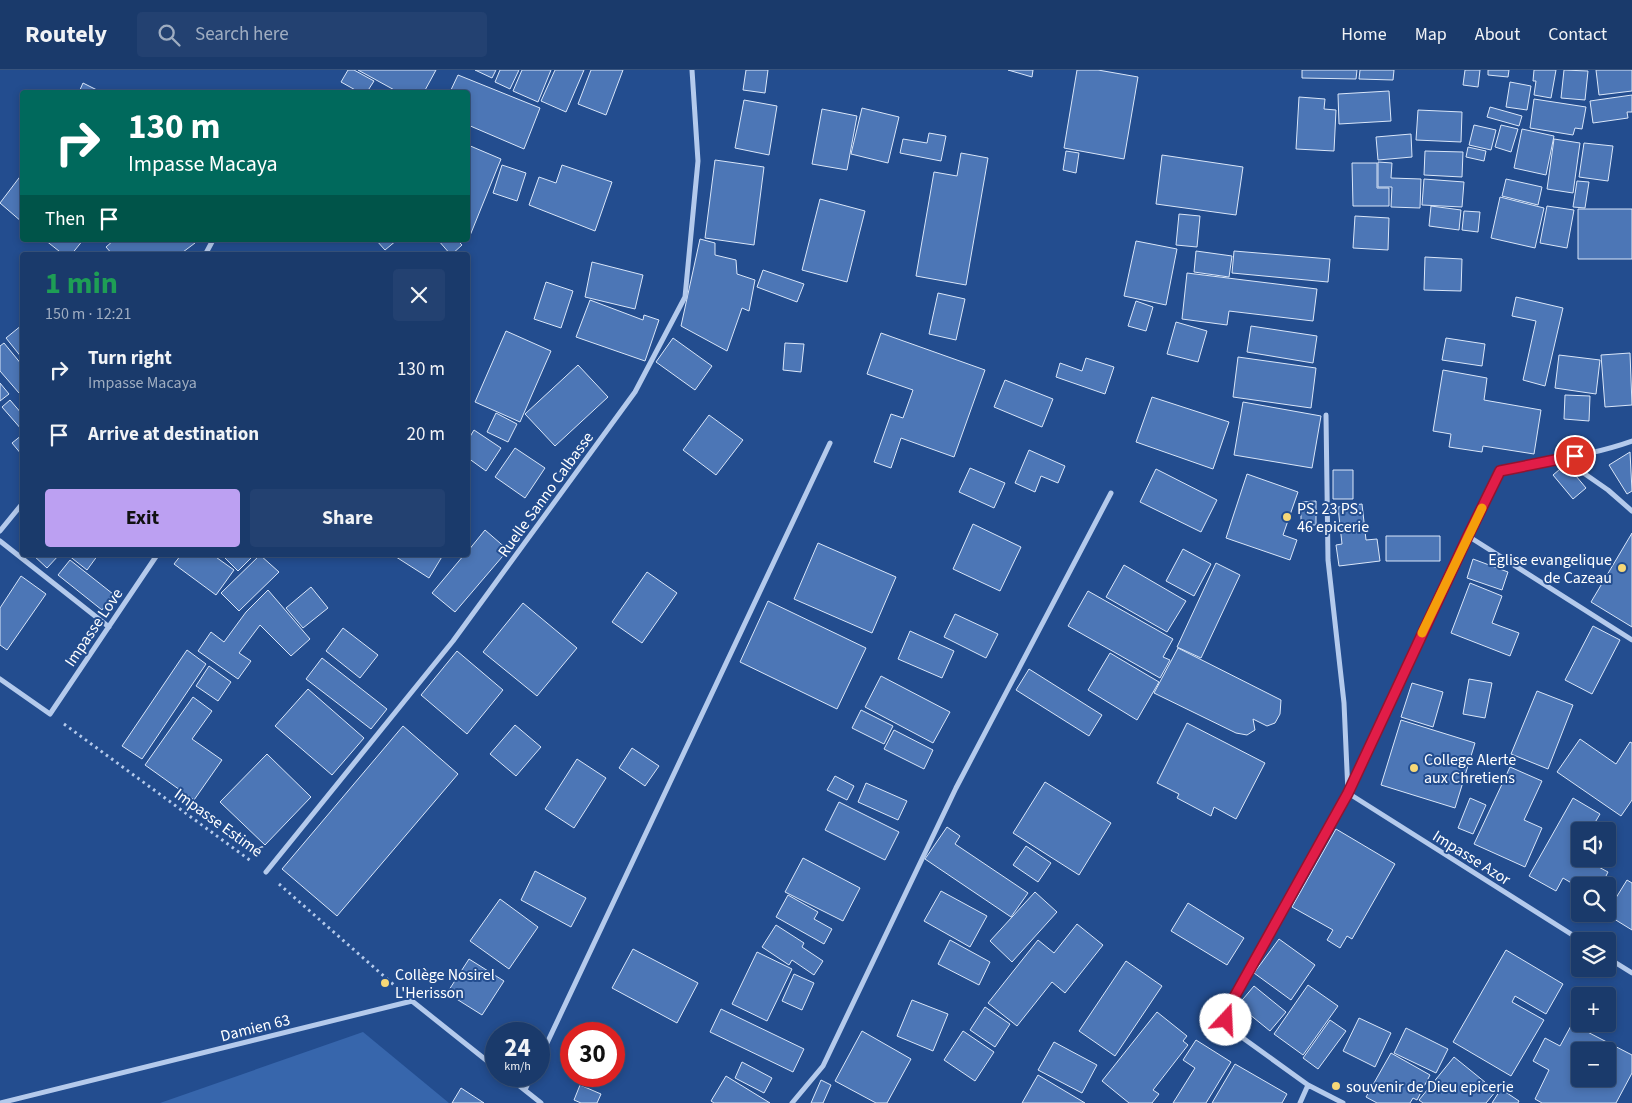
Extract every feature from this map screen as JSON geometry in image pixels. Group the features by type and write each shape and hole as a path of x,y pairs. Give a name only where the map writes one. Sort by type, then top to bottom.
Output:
{"street":[{"name":"Ruelle Sanno Calbasse","path":"266,872 453,641 635,392 685,297 698,161 692,70"},
{"path":"1326,415 1328,560 1344,703 1348,793"},
{"path":"1343,1103 1308,1085 1229,1028 1226,1012 1348,793 1500,471 1561,457 1602,452 1632,441"},
{"path":"550,1037 830,443"},
{"path":"1561,457 1608,490 1632,511"},
{"path":"792,1103 823,1066 850,1014 910,881 952,797 1111,493"},
{"path":"0,531 20,506"},
{"path":"1468,536 1632,640"},
{"path":"0,541 20,557"},
{"path":"20,557 109,627"},
{"name":"Impasse Love","path":"50,714 156,557"},
{"path":"0,679 50,714"},
{"name":"Impasse Azor","path":"1348,793 1571,934"},
{"path":"1616,963 1632,973"},
{"path":"412,1001 485,1059"},
{"name":"Damien 63","path":"0,1102 412,1001"},
{"path":"1300,1103 1308,1085"},
{"path":"521,1087 541,1103"}],"path":[{"name":"Impasse Estimé","path":"50,714 266,872 412,1001"}],"shaded area":[{"path":"363,1032 449,1103 160,1103"}],"building":[{"path":"348,70 354,70 374,81 368,90 355,90 341,82"},
{"path":"358,70 436,70 425,90 394,90"},
{"path":"475,70 496,70 492,78"},
{"path":"500,70 519,70 510,89 495,82"},
{"path":"522,70 551,70 538,102 513,91"},
{"path":"555,70 584,70 566,112 541,101"},
{"path":"591,70 623,70 606,115 578,104"},
{"path":"746,70 768,70 765,93 743,90"},
{"path":"1008,70 1033,70 1032,77"},
{"path":"1077,70 1098,70 1138,77 1124,159 1064,148"},
{"path":"1302,70 1357,70 1356,79 1302,78"},
{"path":"1360,70 1394,70 1393,80 1359,79"},
{"path":"1465,70 1480,70 1478,87 1463,85"},
{"path":"1488,70 1509,70 1508,77 1488,75"},
{"path":"1534,70 1556,70 1551,98 1534,95 1536,81 1533,81"},
{"path":"1564,70 1588,71 1585,100 1561,98"},
{"path":"1596,70 1632,70 1632,91 1599,95"},
{"path":"458,75 540,108 524,149 470,126 470,90 451,90"},
{"path":"1510,82 1531,86 1527,110 1506,107"},
{"path":"83,83 97,90 80,90"},
{"path":"1389,91 1391,121 1339,124 1338,94"},
{"path":"1632,95 1632,112 1627,112 1628,118 1593,123 1590,101"},
{"path":"1299,97 1325,99 1324,109 1336,110 1334,151 1296,149"},
{"path":"1534,99 1586,107 1582,129 1575,128 1573,135 1530,128"},
{"path":"744,100 777,106 769,155 735,148"},
{"path":"1490,107 1522,116 1519,126 1487,117"},
{"path":"862,108 899,117 888,163 851,154"},
{"path":"822,109 857,116 847,170 812,164"},
{"path":"1418,110 1462,112 1461,142 1416,140"},
{"path":"1474,125 1496,130 1491,150 1469,145"},
{"path":"1501,125 1518,129 1511,152 1495,147"},
{"path":"1522,129 1554,136 1546,175 1514,168"},
{"path":"929,133 946,136 941,161 900,153 903,139 927,143"},
{"path":"1411,134 1412,157 1378,160 1376,137"},
{"path":"1554,139 1580,143 1573,193 1547,189"},
{"path":"1584,143 1613,146 1608,181 1579,177"},
{"path":"470,146 501,159 470,236"},
{"path":"1468,147 1486,151 1484,161 1466,157"},
{"path":"1066,151 1079,153 1076,173 1063,170"},
{"path":"1425,151 1463,152 1462,177 1424,175"},
{"path":"961,153 988,158 966,285 916,276 934,172 957,176"},
{"path":"1162,155 1243,167 1236,215 1156,204"},
{"path":"715,160 764,167 754,245 705,238"},
{"path":"1378,162 1392,163 1391,178 1421,179 1420,208 1391,207 1392,187 1378,187"},
{"path":"1352,163 1377,163 1377,188 1389,188 1389,206 1353,206"},
{"path":"502,165 526,173 517,201 493,193"},
{"path":"562,165 612,182 595,231 529,205 539,177 556,183"},
{"path":"20,177 20,220 0,203"},
{"path":"1424,179 1464,182 1462,207 1422,205"},
{"path":"1506,179 1542,187 1538,205 1502,196"},
{"path":"1577,181 1589,182 1585,208 1573,207"},
{"path":"1500,197 1544,208 1535,248 1491,238"},
{"path":"820,199 865,211 847,282 802,270"},
{"path":"1431,206 1461,210 1459,230 1429,226"},
{"path":"1547,206 1574,210 1567,248 1540,243"},
{"path":"1578,209 1632,209 1632,259 1578,259"},
{"path":"1464,211 1480,212 1478,232 1462,230"},
{"path":"1179,214 1200,216 1197,247 1176,245"},
{"path":"1355,216 1389,218 1388,250 1353,248"},
{"path":"700,239 715,243 715,255 736,260 737,274 755,280 749,311 742,308 727,351 681,326"},
{"path":"1136,241 1177,249 1166,305 1124,296"},
{"path":"48,242 81,242 73,252 60,252"},
{"path":"112,242 195,243 183,252 110,252 106,247"},
{"path":"378,242 395,242 385,250"},
{"path":"440,242 459,242 462,245 454,252 448,252"},
{"path":"1196,251 1232,256 1229,277 1194,272"},
{"path":"1234,251 1330,259 1328,282 1232,273"},
{"path":"1425,257 1462,259 1461,291 1424,290"},
{"path":"592,262 643,275 635,309 585,297"},
{"path":"763,270 804,284 797,302 757,287"},
{"path":"1187,273 1317,289 1313,321 1229,311 1227,325 1182,319"},
{"path":"546,282 573,291 561,328 534,319"},
{"path":"938,293 965,299 956,340 929,334"},
{"path":"1516,297 1563,308 1545,386 1523,380 1536,321 1512,316"},
{"path":"590,300 643,320 644,315 659,320 645,361 576,337"},
{"path":"1136,301 1153,307 1146,331 1128,326"},
{"path":"1176,322 1207,331 1198,362 1167,354"},
{"path":"1251,326 1317,336 1313,363 1247,352"},
{"path":"20,327 20,356 6,338"},
{"path":"506,331 551,351 520,422 475,402"},
{"path":"881,333 985,370 954,457 901,438 891,468 874,462 891,414 903,418 913,390 867,374"},
{"path":"673,338 712,366 695,390 656,362"},
{"path":"1446,338 1485,344 1482,366 1442,360"},
{"path":"4,343 20,363 19,393 0,371 0,346"},
{"path":"785,343 804,344 801,372 783,370"},
{"path":"1630,353 1632,405 1605,407 1601,355"},
{"path":"1559,355 1600,360 1596,394 1555,388"},
{"path":"1238,357 1316,368 1311,408 1233,397"},
{"path":"1086,358 1114,367 1105,394 1056,377 1060,363 1082,371"},
{"path":"578,365 608,397 555,446 525,414"},
{"path":"1443,370 1487,378 1484,400 1541,410 1534,454 1483,446 1482,452 1449,447 1451,434 1433,431"},
{"path":"1005,380 1053,399 1042,427 994,407"},
{"path":"0,383 9,394 0,401"},
{"path":"1565,395 1590,396 1589,421 1564,419"},
{"path":"1152,397 1229,422 1213,469 1136,442"},
{"path":"10,400 20,412 20,428 2,407"},
{"path":"1243,402 1321,416 1312,468 1234,455"},
{"path":"496,413 517,424 508,442 487,432"},
{"path":"709,415 743,440 716,475 683,450"},
{"path":"474,430 501,448 486,471 470,459 470,437"},
{"path":"20,437 20,453 12,443"},
{"path":"515,448 545,468 525,498 495,477"},
{"path":"1029,450 1065,466 1058,483 1041,476 1035,492 1015,483"},
{"path":"1630,452 1632,491 1627,494 1609,465"},
{"path":"1566,464 1586,488 1573,499 1553,475"},
{"path":"970,468 1005,483 994,508 959,492"},
{"path":"1156,469 1217,500 1201,532 1140,502"},
{"path":"1333,470 1353,470 1353,499 1333,499"},
{"path":"1247,474 1298,492 1283,535 1297,540 1290,560 1226,538"},
{"path":"1316,501 1316,525 1301,525 1301,502"},
{"path":"1362,504 1366,540 1377,539 1380,561 1339,566 1336,545 1342,544 1338,507"},
{"path":"973,524 1021,547 1000,591 953,569"},
{"path":"485,530 508,550 455,612 432,593 462,557 470,557 470,549"},
{"name":"Eglise evangelique de Cazeau","path":"1632,533 1632,627 1591,602"},
{"path":"1386,536 1440,536 1440,561 1386,561"},
{"path":"818,543 896,577 872,633 794,599"},
{"path":"1183,549 1211,564 1194,596 1166,581"},
{"path":"35,557 57,557 47,568"},
{"path":"71,557 97,557 87,570"},
{"path":"179,557 216,557 234,570 216,595 174,564"},
{"path":"224,557 252,557 238,571"},
{"path":"258,557 262,557 279,572 239,611 221,593"},
{"path":"396,557 442,557 429,578"},
{"path":"1473,559 1508,572 1502,590 1467,578"},
{"path":"70,560 113,594 102,610 58,575"},
{"path":"1216,563 1240,575 1201,658 1177,647"},
{"path":"1124,565 1186,601 1167,632 1106,597"},
{"path":"647,572 677,593 642,643 612,622"},
{"path":"21,576 46,594 7,650 0,645 0,608"},
{"path":"1470,583 1502,596 1492,623 1519,633 1510,656 1451,633"},
{"path":"311,587 328,608 303,628 286,608"},
{"path":"268,590 310,639 291,656 260,625 239,653 251,661 238,679 198,651 211,632 224,642 246,612"},
{"path":"1088,591 1173,639 1163,657 1170,660 1160,678 1068,626"},
{"path":"768,601 866,648 837,709 740,662"},
{"path":"523,603 577,648 537,696 483,652"},
{"path":"955,614 998,634 986,658 944,637"},
{"path":"1593,626 1620,640 1592,694 1565,680"},
{"path":"343,628 378,655 360,678 326,651"},
{"path":"910,631 954,651 942,678 898,659"},
{"path":"1178,648 1281,700 1280,714 1275,723 1267,726 1253,719 1255,730 1247,735 1236,733 1154,693"},
{"path":"187,650 206,664 142,759 122,746"},
{"path":"457,651 503,690 467,734 421,695"},
{"path":"1110,653 1159,682 1137,720 1088,690"},
{"path":"322,658 387,709 371,729 306,679"},
{"path":"209,666 231,682 218,701 196,686"},
{"path":"1029,669 1102,715 1089,736 1016,690"},
{"path":"881,676 950,712 933,743 865,707"},
{"path":"1469,679 1492,683 1485,718 1463,714"},
{"path":"1412,683 1443,692 1433,727 1401,717"},
{"path":"308,689 364,738 332,775 275,726"},
{"path":"1537,691 1573,705 1548,769 1511,754"},
{"path":"193,697 212,711 192,739 222,760 194,800 145,765"},
{"path":"861,710 893,726 884,744 852,728"},
{"path":"1401,720 1475,743 1455,808 1381,785"},
{"path":"1187,723 1265,763 1236,819 1214,807 1211,816 1177,798 1179,794 1157,783"},
{"path":"515,725 541,747 516,776 490,754"},
{"path":"403,726 458,774 337,916 282,869"},
{"path":"894,730 933,750 924,769 884,749"},
{"path":"1580,739 1616,764 1630,742 1632,743 1632,800 1621,816 1557,772"},
{"path":"632,748 659,766 645,786 619,768"},
{"path":"267,754 311,797 265,845 220,802"},
{"path":"577,759 606,778 574,828 545,809"},
{"path":"1510,767 1542,781 1524,820 1542,828 1525,867 1474,844"},
{"path":"835,776 854,786 847,800 827,790"},
{"path":"1045,782 1111,823 1079,875 1013,833"},
{"path":"866,783 907,801 898,820 858,802"},
{"path":"1470,798 1486,805 1473,834 1458,828"},
{"path":"1573,798 1600,814 1595,822 1571,822 1571,867 1599,867 1608,872 1606,877 1571,877 1571,883 1563,878 1556,891 1529,876"},
{"path":"839,802 899,832 885,860 825,830"},
{"path":"947,827 960,836 955,844 1028,893 1011,917 925,859"},
{"path":"1336,829 1395,864 1352,939 1347,936 1340,948 1327,940 1333,930 1292,907"},
{"path":"1026,846 1051,863 1038,882 1013,865"},
{"path":"803,858 860,888 843,921 785,892"},
{"path":"535,871 586,898 571,927 521,900"},
{"path":"1627,880 1632,883 1632,930 1616,920 1616,898"},
{"path":"941,891 987,916 970,947 924,921"},
{"path":"1035,892 1057,912 1012,962 990,941"},
{"path":"788,895 818,912 814,919 832,929 824,944 776,917"},
{"path":"500,899 538,927 509,969 470,941"},
{"path":"1188,903 1244,938 1227,965 1171,931"},
{"path":"1077,924 1103,945 1065,993 1052,982 1017,1026 988,1003 1038,940 1054,953"},
{"path":"776,925 804,943 802,947 823,961 814,975 792,960 789,965 762,947"},
{"path":"1279,939 1315,965 1291,1000 1254,973"},
{"path":"950,940 990,962 979,985 938,964"},
{"path":"633,949 698,983 677,1023 612,988"},
{"path":"1506,950 1563,984 1546,1014 1515,996 1512,1002 1544,1020 1511,1076 1453,1042"},
{"path":"757,952 792,969 767,1021 732,1004"},
{"path":"469,959 504,981 482,1015 447,993"},
{"path":"1126,961 1162,986 1115,1056 1079,1031"},
{"path":"794,974 814,983 802,1010 782,1001"},
{"path":"1308,985 1338,1006 1303,1055 1274,1034"},
{"path":"1254,986 1286,1012 1270,1031 1238,1005"},
{"path":"912,1000 948,1014 933,1051 897,1036"},
{"path":"985,1007 1010,1024 995,1047 970,1030"},
{"path":"721,1009 804,1049 793,1072 710,1032"},
{"path":"1157,1012 1187,1036 1183,1041 1188,1045 1153,1090 1159,1094 1152,1103 1129,1103 1102,1081"},
{"path":"1359,1018 1391,1033 1375,1067 1343,1051"},
{"path":"1330,1020 1346,1031 1318,1069 1303,1058"},
{"path":"1571,1026 1571,1032 1587,1032 1607,1042 1571,1042 1571,1087 1616,1087 1616,1047 1632,1055 1632,1073 1616,1103 1542,1103 1535,1099 1549,1070 1533,1061 1545,1038 1560,1046"},
{"path":"1406,1028 1448,1049 1436,1073 1394,1053"},
{"path":"862,1031 911,1059 887,1103 876,1103 835,1081"},
{"path":"963,1031 994,1052 975,1081 944,1060"},
{"path":"1196,1040 1231,1062 1206,1103 1173,1103 1195,1068 1183,1060"},
{"path":"1054,1042 1097,1065 1082,1093 1038,1070"},
{"path":"1391,1053 1430,1075 1417,1100 1413,1098 1410,1103 1377,1103 1366,1097"},
{"path":"1454,1057 1496,1091 1486,1103 1423,1103 1419,1100"},
{"path":"742,1062 772,1078 764,1093 735,1078"},
{"path":"1235,1064 1287,1094 1282,1103 1212,1103"},
{"path":"1038,1075 1085,1103 1022,1103"},
{"path":"726,1076 770,1103 714,1103 711,1101"},
{"path":"821,1080 831,1085 823,1103 811,1103"},
{"path":"579,1087 585,1087 601,1094 597,1103 581,1103 574,1100"},
{"path":"461,1088 484,1103 452,1103"},
{"path":"1501,1089 1519,1101 1518,1103 1492,1103"}],"slow traffic":[{"path":"1422,633 1482,508"}],"place":[{"name":"PS. 23 PS. 46 epicerie","path":"1287,517"},
{"name":"Eglise evangelique de Cazeau","path":"1622,568"},
{"name":"College Alerte aux Chretiens","path":"1414,768"},
{"name":"Collège Nosirel L'Herisson","path":"385,983"},
{"name":"souvenir de Dieu epicerie","path":"1336,1086"}],"route":[{"path":"1226,1020 1226,1012 1348,793 1500,471 1561,457 1575,456"}]}
